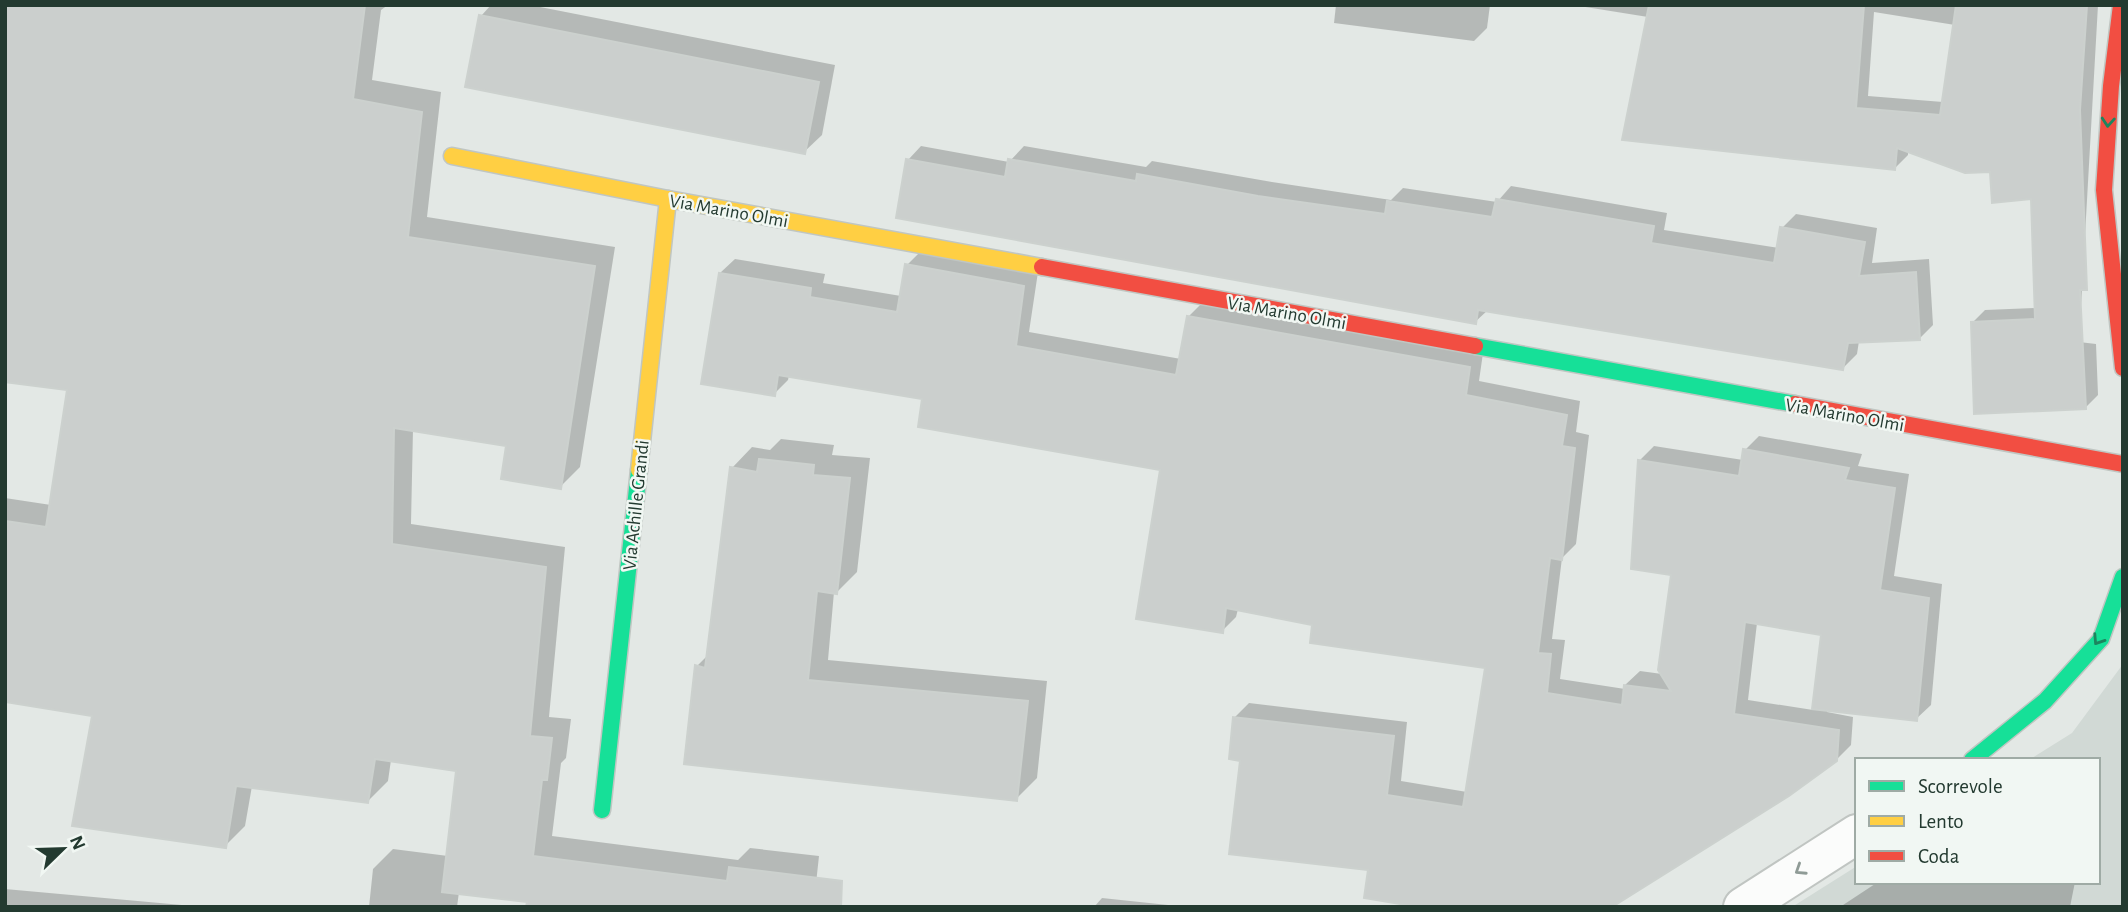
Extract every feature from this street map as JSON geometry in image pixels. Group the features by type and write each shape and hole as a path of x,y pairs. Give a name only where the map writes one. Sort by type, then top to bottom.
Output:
{"street":[{"path":"2121,5 2111,86 2104,190 2123,368"},
{"name":"Via Marino Olmi","path":"452,156 668,199 2123,464"},
{"name":"Via Achille Grandi","path":"602,810 668,199"},
{"path":"1975,758 2046,701 2101,639 2123,577"},
{"path":"1743,907 1855,835"}],"shaded area":[{"path":"2123,664 2123,907 1792,907 1855,867 1855,884 2100,884 2100,758 2032,758 2072,733"}],"building":[{"path":"5,5 365,5 353,99 422,112 408,237 595,266 561,489 501,479 506,446 394,428 392,544 546,567 530,736 552,738 547,780 542,780 533,856 727,881 729,867 842,881 841,907 526,907 527,902 442,892 456,771 375,759 368,803 236,786 226,848 72,826 92,716 5,702 5,521 46,527 67,390 5,382"},
{"path":"1649,5 1864,5 1856,108 1940,115 1956,5 2087,5 2080,110 2087,290 2080,290 2086,409 1974,414 1971,322 2035,319 2031,199 1992,203 1990,172 1965,173 1897,148 1895,170 1622,140"},
{"path":"479,15 819,82 805,154 465,87"},
{"path":"906,159 1005,177 1008,159 1136,181 1137,174 1258,196 1385,214 1387,201 1492,217 1496,199 1654,226 1651,243 1774,263 1780,227 1865,242 1859,276 1916,272 1920,340 1848,343 1843,370 1478,310 1476,324 896,218"},
{"path":"905,264 1024,286 1016,346 1176,375 1187,316 1470,367 1466,395 1567,415 1562,446 1575,448 1562,560 1550,558 1538,653 1551,654 1547,693 1622,705 1624,685 1671,691 1658,670 1671,575 1631,569 1638,460 1739,476 1743,449 1849,468 1845,480 1895,488 1880,590 1929,598 1917,721 1812,709 1821,635 1745,622 1734,714 1839,730 1837,761 1789,796 1612,907 1418,907 1364,898 1368,870 1229,854 1240,761 1229,759 1233,717 1394,736 1387,795 1463,807 1485,668 1310,643 1312,625 1226,608 1223,633 1136,619 1160,470 918,427 922,399 778,375 775,396 701,384 719,273 811,288 810,297 897,312"},
{"path":"759,459 814,465 813,475 850,478 837,594 817,591 808,680 1028,701 1017,801 684,764 695,665 705,668 730,467 757,472"}],"traffic: fast":[{"path":"1475,346 1795,404"},
{"path":"602,810 639,470"},
{"path":"1974,758 2045,701 2101,639 2123,577"}],"traffic: slow":[{"path":"452,156 668,199 1042,267"},
{"path":"639,470 668,199"}],"traffic: jam":[{"path":"2121,5 2111,86 2104,190 2123,368"},
{"path":"1042,267 1475,346"},
{"path":"1795,404 2123,464"}]}
